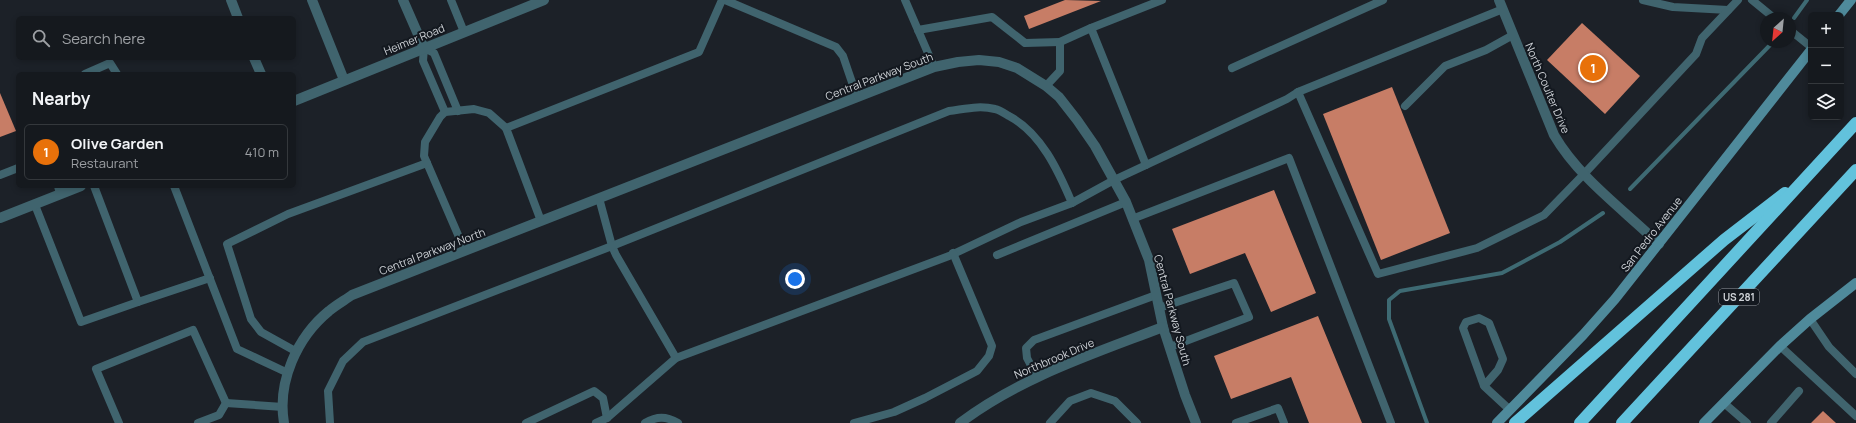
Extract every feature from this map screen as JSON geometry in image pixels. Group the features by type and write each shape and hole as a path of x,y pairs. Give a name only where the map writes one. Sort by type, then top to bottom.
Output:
{"highway":[{"name":"US 281","path":"1580,423 1856,122"},
{"name":"US 281","path":"1622,423 1856,170"},
{"path":"1515,423 1724,240 1808,176"}],"main road":[{"path":"1841,12 1850,0"},
{"name":"San Pedro Avenue","path":"1498,423 1600,316 1808,53"},
{"path":"1704,423 1780,346 1810,318 1856,283"}],"street":[{"path":"231,0 237,16"},
{"path":"312,0 344,80"},
{"path":"403,0 424,48"},
{"name":"Heimer Road","path":"296,100 544,0"},
{"name":"North Coulter Drive","path":"1501,5 1554,135 1564,153 1658,244"},
{"path":"255,60 260,72"},
{"name":"Central Parkway South","path":"664,173 934,67 958,62 979,60 999,62 1017,68 1046,86 1060,97 1095,146 1126,202 1149,260 1163,327 1196,423"},
{"name":"Central Parkway North","path":"284,423 283,407 288,373 296,352 311,329 320,319 352,295 664,173"},
{"path":"0,218 34,204 59,190 70,188"},
{"name":"Northbrook Drive","path":"960,423 979,409 1017,386 1163,327"}],"lane":[{"path":"450,0 464,32"},
{"path":"506,128 698,52 723,0 836,47 843,56 857,97"},
{"path":"905,0 934,67"},
{"path":"918,30 992,17 1025,44 1060,42 1162,0"},
{"path":"1232,68 1383,0"},
{"path":"1643,0 1673,7 1728,10"},
{"path":"1298,92 1378,274 1477,248 1544,215 1696,54 1702,38 1738,0"},
{"path":"1752,0 1767,12"},
{"path":"596,423 607,418 676,358 953,253 1021,222 1072,203 1114,180 1280,102 1298,92 1501,5"},
{"path":"1091,28 1146,166"},
{"path":"1796,35 1810,48"},
{"path":"1405,106 1445,66 1486,50 1513,36"},
{"path":"1046,86 1060,71 1060,42"},
{"path":"445,112 423,61 424,48 434,53 458,111"},
{"path":"90,72 110,63 116,72"},
{"path":"330,423 328,391 343,361 363,342 612,246 949,111 977,107 996,109 1020,122 1038,138 1062,179 1072,203"},
{"path":"465,251 424,156 425,142 440,117 445,112 474,109 490,113 506,128 541,221"},
{"path":"1132,219 1289,158 1391,423"},
{"path":"296,352 261,332 251,319 227,244 288,214 427,163"},
{"path":"0,175 16,169"},
{"path":"95,188 138,302"},
{"path":"175,188 237,348 288,373"},
{"path":"600,198 612,246 676,358"},
{"path":"996,255 1126,202"},
{"path":"34,204 81,322 210,278"},
{"path":"854,423 876,420 925,398 977,371 989,356 992,346 953,253"},
{"path":"1159,308 1234,282 1249,317 1170,347"},
{"path":"1037,377 1028,358 1026,348 1034,340 1156,295"},
{"path":"1484,386 1498,370 1503,359 1489,323 1479,318 1466,322 1463,328 1484,386 1510,410"},
{"path":"1810,318 1829,347 1856,374"},
{"path":"119,423 96,369 193,330 226,403"},
{"path":"1780,346 1856,416"},
{"path":"526,423 594,391 603,398 607,418"},
{"path":"1771,423 1799,391"},
{"path":"1050,423 1070,401 1091,393 1115,401 1138,423"},
{"path":"226,403 283,407"},
{"path":"198,423 219,415 226,403"},
{"path":"1724,403 1747,423"},
{"path":"1236,423 1278,408 1284,423"},
{"path":"645,423 657,417 671,419 678,423"}],"building":[{"path":"1065,0 1101,1 1029,29 1024,16"},
{"path":"1582,23 1640,76 1605,114 1547,60"},
{"path":"1392,87 1450,233 1381,260 1323,114"},
{"path":"0,93 16,131 0,137"},
{"path":"1274,190 1316,293 1271,312 1245,253 1190,274 1172,229"},
{"path":"1318,316 1362,423 1309,423 1291,377 1231,399 1214,356"},
{"path":"1823,411 1836,423 1811,423"}],"waterway":[{"path":"1796,15 1807,0"},
{"path":"1630,189 1767,48"},
{"path":"1427,423 1389,319 1389,300 1400,291 1502,273 1560,242 1603,213"}],"place":[{"name":"Olive Garden","path":"1593,68"}]}
